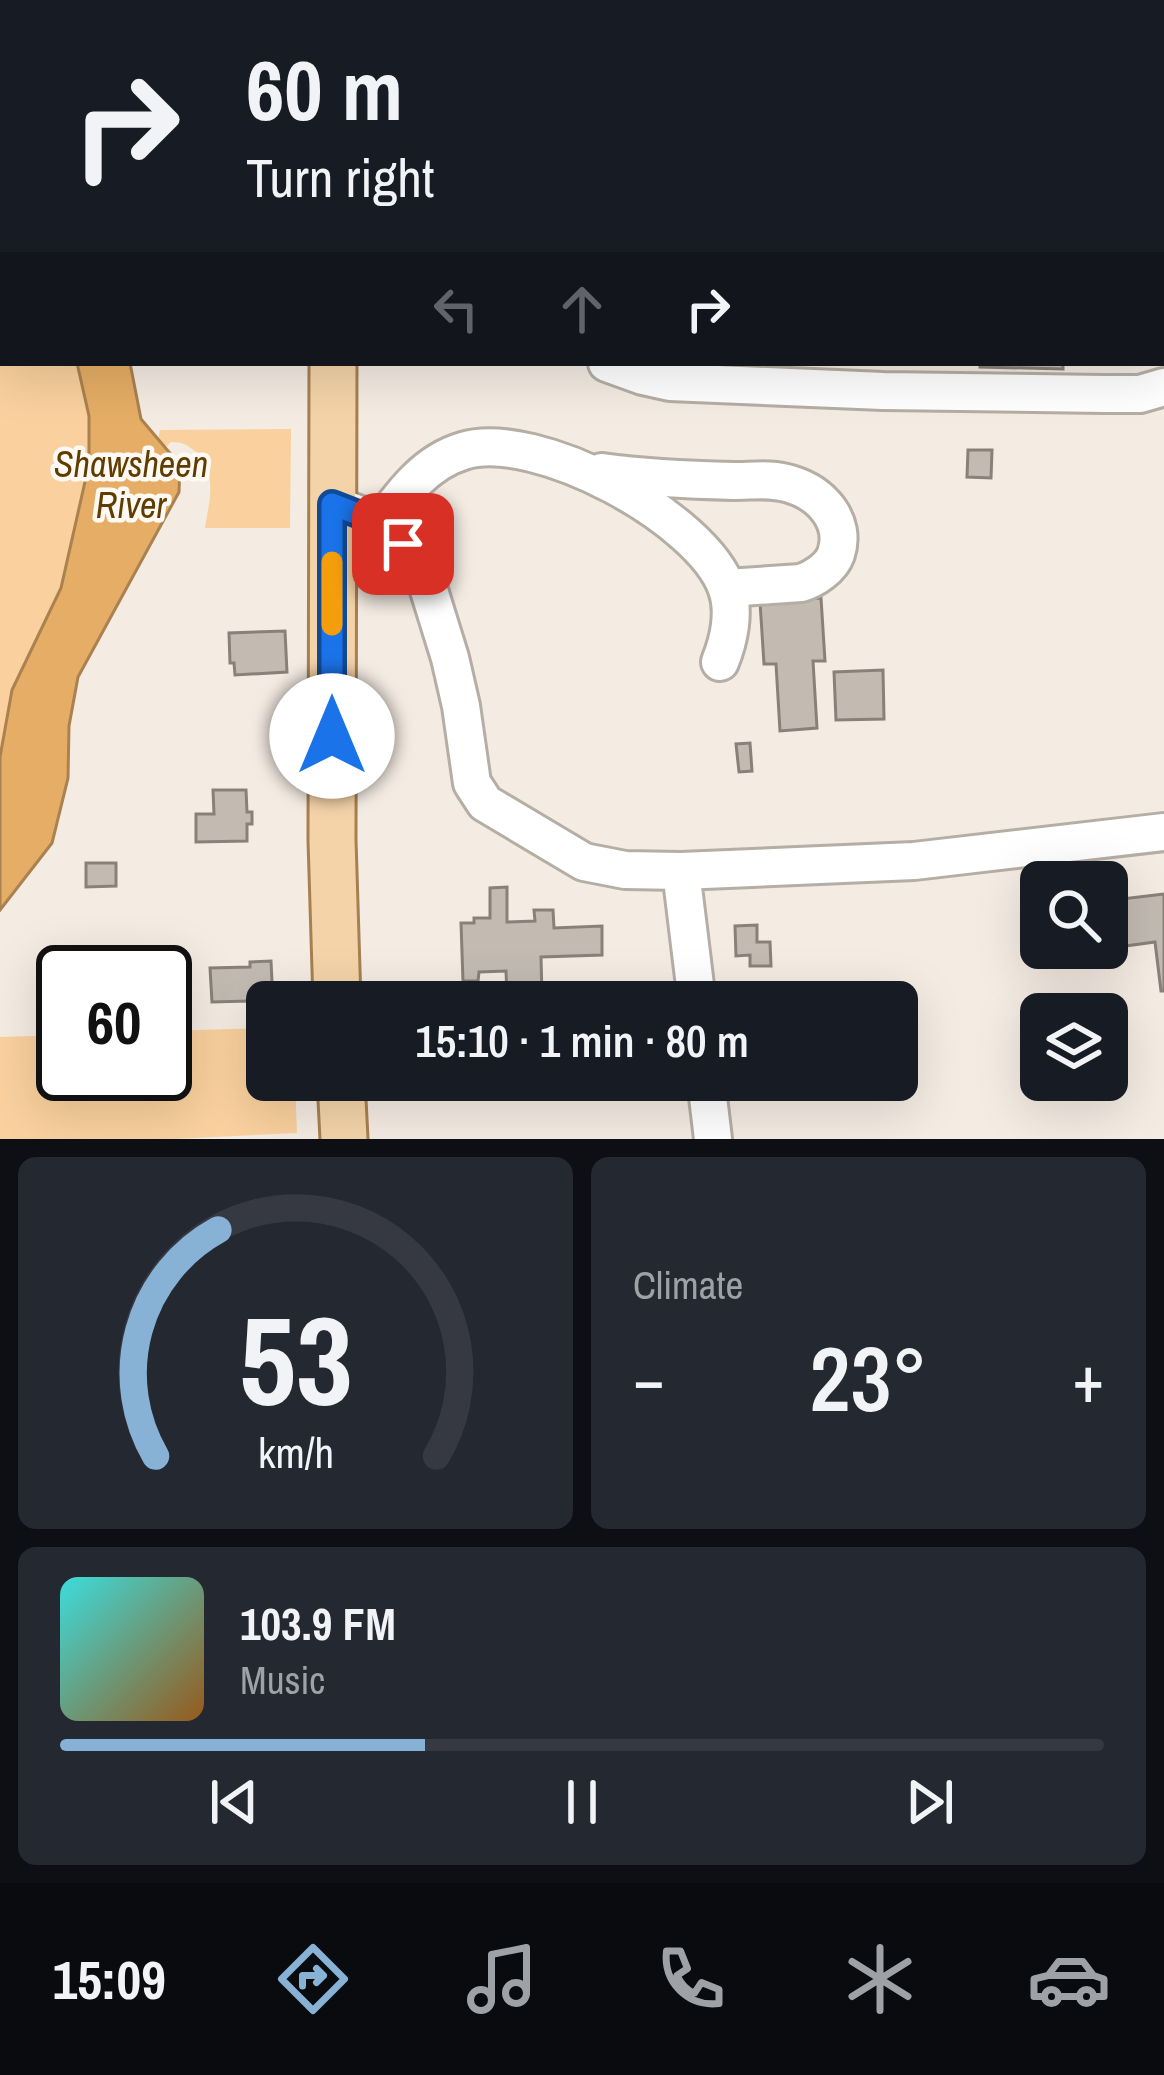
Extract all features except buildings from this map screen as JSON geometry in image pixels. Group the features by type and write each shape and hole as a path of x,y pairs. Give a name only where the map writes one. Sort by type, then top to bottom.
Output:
{"main road":[{"path":"333,366 336,981"},
{"path":"342,1101 344,1139"}],"street":[{"path":"616,366 670,382 883,391 1140,394 1164,387"},
{"path":"381,523 423,473 461,451 499,447 574,468 655,509 707,554 727,588 730,619 721,662"},
{"path":"574,468 632,476 766,480 790,484 828,507 836,522 836,553 812,580 727,588"},
{"path":"332,504 381,523 403,544 428,587 450,658 478,796 584,862 625,870 681,871 914,860 1164,832"},
{"path":"681,871 694,981"},
{"path":"708,1101 713,1139"}],"shaded area":[{"path":"0,366 112,366 93,462 84,470 91,512 0,795"},
{"path":"291,429 290,528 205,528 210,489 204,461 182,443 171,442 160,453 156,450 160,430"},
{"path":"246,1029 246,1101 296,1101 297,1133 0,1139 0,1037 36,1036 36,1101 192,1101 192,1030"}],"water":[{"name":"Shawsheen River","path":"78,366 131,366 141,419 180,465 179,492 78,677 69,726 68,778 52,843 0,910 0,757 12,690 61,588 89,464 89,416"}],"slow traffic":[{"path":"332,562 332,625"}],"route":[{"path":"332,736 332,504 381,523 403,544"}]}
